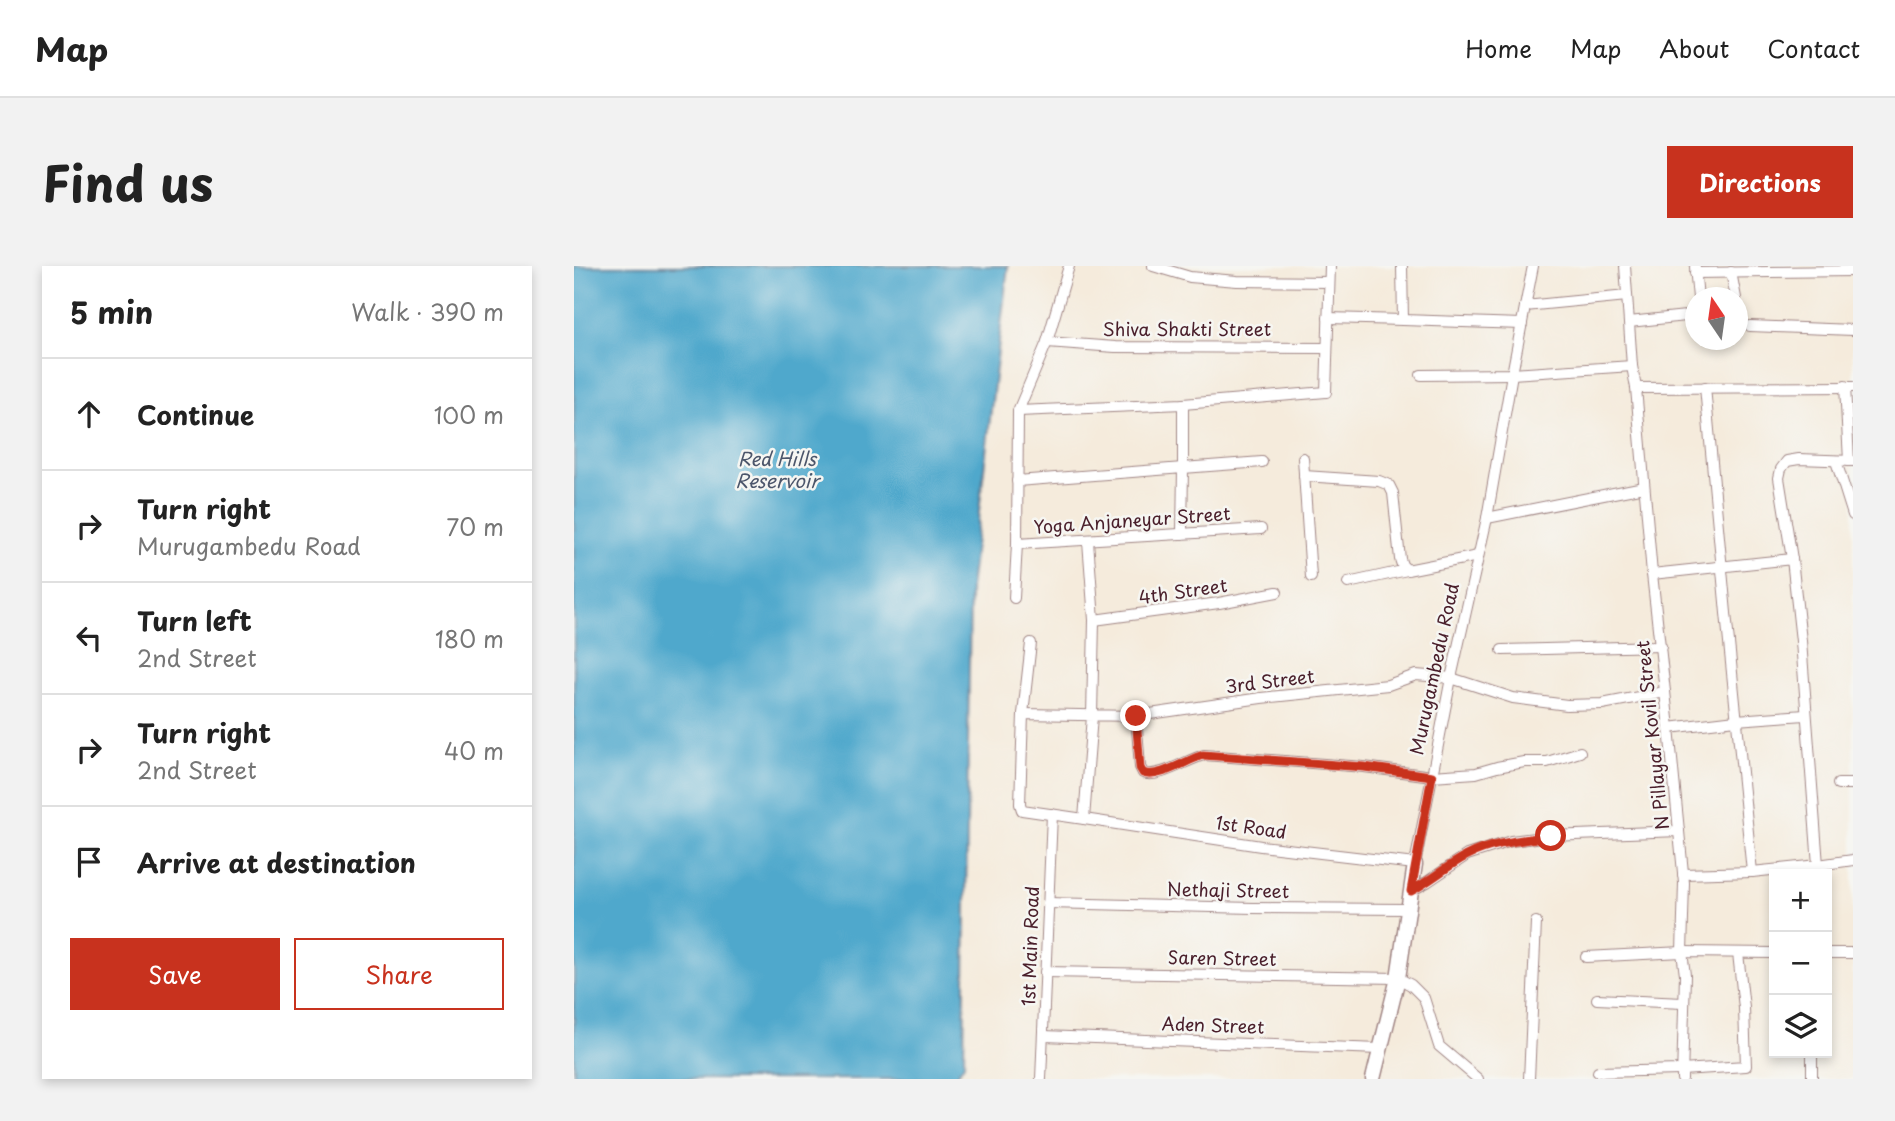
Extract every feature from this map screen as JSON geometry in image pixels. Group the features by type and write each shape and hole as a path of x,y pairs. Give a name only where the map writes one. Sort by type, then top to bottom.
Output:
{"street":[{"path":"1017,544 1018,411 1046,342 1069,266"},
{"path":"1153,266 1190,277 1237,281 1329,282"},
{"path":"1018,411 1183,404 1326,392 1330,266"},
{"path":"1402,266 1403,320"},
{"name":"Murugambedu Road","path":"1373,1079 1398,978 1415,864 1451,678 1487,518 1533,266"},
{"name":"N Pillayar Kovil Street","path":"1625,266 1652,574 1684,874 1682,952 1685,975 1681,1075"},
{"path":"1697,287 1695,269 1731,272 1853,271"},
{"path":"1731,272 1734,287"},
{"path":"1525,306 1627,296"},
{"path":"1629,322 1685,316"},
{"path":"1328,318 1522,324"},
{"path":"1750,326 1853,330"},
{"name":"Shiva Shakti Street","path":"1046,342 1115,347 1327,348"},
{"path":"1421,375 1512,374 1632,366"},
{"path":"1636,388 1849,386 1851,461 1787,461 1779,478 1801,641 1818,865"},
{"path":"1705,387 1752,872"},
{"path":"1182,534 1183,404"},
{"path":"1303,458 1311,577"},
{"path":"1836,461 1853,515"},
{"path":"1017,481 1262,462"},
{"path":"1304,476 1380,481 1389,485 1393,493 1400,559 1407,570"},
{"path":"1487,518 1644,486"},
{"name":"Yoga Anjaneyar Street","path":"1014,598 1017,544 1261,529"},
{"path":"1084,819 1093,716 1094,620 1088,541"},
{"path":"1348,583 1478,556"},
{"path":"1652,574 1791,559"},
{"name":"4th Street","path":"1094,620 1219,604 1277,592"},
{"path":"1023,714 1031,643"},
{"path":"1502,650 1661,646"},
{"name":"3rd Street","path":"1023,714 1136,716 1261,698 1388,685 1416,675 1451,678 1513,698 1567,705 1602,704 1665,692"},
{"name":"1st Road","path":"1023,714 1022,810 1261,846 1415,864"},
{"path":"1670,728 1805,715"},
{"path":"1136,716 1140,768 1147,775 1156,775 1203,755 1364,767 1432,776 1476,773 1497,766 1524,762 1547,762 1580,752"},
{"path":"1838,784 1853,784"},
{"name":"1st Main Road","path":"1041,1079 1045,1036 1052,814"},
{"path":"1411,891 1467,855 1511,841 1551,836 1679,831"},
{"path":"1684,874 1752,872 1853,859"},
{"name":"Nethaji Street","path":"1048,903 1408,909"},
{"path":"1529,1079 1536,922"},
{"path":"1586,957 1682,952 1769,953"},
{"path":"1598,1072 1681,1075 1746,1066 1744,1008 1738,953"},
{"path":"1832,953 1853,953"},
{"name":"Saren Street","path":"1045,972 1398,978"},
{"path":"1398,978 1411,985 1424,998 1439,1046 1478,1079"},
{"path":"1597,999 1684,1003"},
{"name":"Aden Street","path":"1045,1036 1380,1049"},
{"path":"1812,1058 1812,1079"}],"water":[{"name":"Red Hills Reservoir","path":"574,266 1008,266 970,588 964,1064 954,1079 574,1079"}],"route":[{"path":"1136,716 1140,768 1147,775 1156,775 1203,755 1364,767 1432,776 1411,891 1467,855 1511,841 1551,836"}]}
